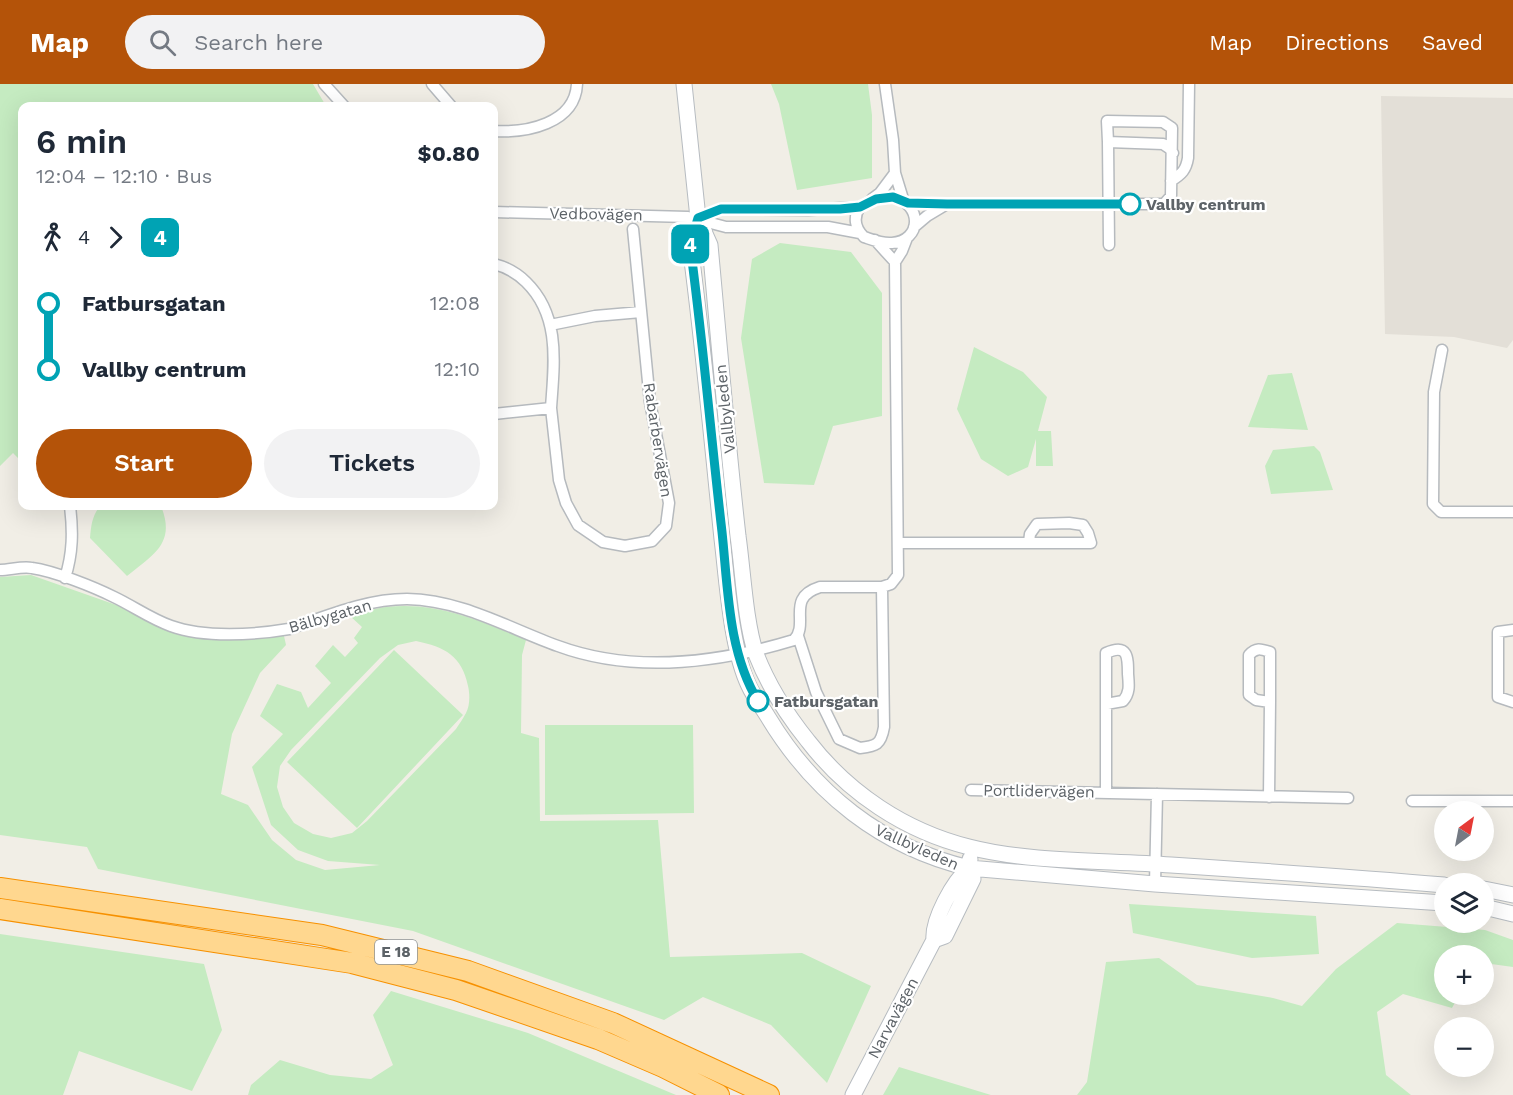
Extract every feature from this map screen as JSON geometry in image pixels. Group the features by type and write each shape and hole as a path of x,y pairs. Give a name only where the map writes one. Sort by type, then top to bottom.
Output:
{"highway":[{"name":"E 18","path":"0,888 322,935 468,971 613,1023 770,1095"},
{"name":"E 18","path":"0,909 340,961 456,990 598,1039 663,1067 719,1095"}],"main road":[{"name":"Vallbyleden","path":"684,84 698,218 710,245 733,492 743,578 756,652 772,688 820,757 855,790 901,821 945,841 972,848 1028,856 1434,884"},
{"name":"Vallbyleden","path":"698,218 690,245 728,590 738,653 748,685 778,734 794,757 834,800 889,837 939,859 969,868 1155,884 1434,902"},
{"name":"Narvavägen","path":"934,940 945,936 973,879 969,868 972,848"},
{"path":"939,859 949,875 951,891"},
{"name":"Narvavägen","path":"853,1095 934,940 933,931 951,891 959,877 969,868"},
{"path":"1494,891 1513,895"},
{"path":"1494,909 1513,914"}],"street":[{"path":"324,84 340,102"},
{"path":"432,84 448,102"},
{"path":"498,131 511,132 557,119 566,112 573,100 577,84"},
{"path":"885,84 895,173 906,201 914,212 914,228"},
{"path":"1171,181 1186,168 1188,158 1189,84"},
{"path":"698,218 721,209 818,210 893,197 906,201 947,204 1108,204 1164,204 1171,196 1173,153 1172,128 1163,122 1107,121 1108,142 1108,204 1109,245"},
{"path":"1108,142 1163,144 1173,153"},
{"path":"860,233 855,217 863,204 880,193 895,173"},
{"path":"882,587 884,728 882,738 878,743 860,748 839,739 816,692 798,636 801,603 806,594 813,589 882,587 891,584 898,575 895,262 914,228 927,216 947,204"},
{"name":"Vedbovägen","path":"498,212 698,218"},
{"path":"698,218 726,227 817,226 860,233 875,240 895,243 907,238"},
{"name":"Rabarbervägen","path":"498,266 518,274 538,294 550,325 554,364 551,408 560,480 566,503 578,525 603,542 625,546 652,541 666,526 669,503 650,402 633,229"},
{"path":"875,240 895,262"},
{"path":"550,325 595,316 641,312"},
{"path":"1442,350 1434,392 1433,504 1441,512 1513,512"},
{"path":"498,414 551,408"},
{"path":"65,578 72,557 70,510"},
{"path":"898,543 1078,544 1091,543 1083,525 1069,523 1037,524 1030,534 1029,542 1026,543"},
{"name":"Bälbygatan","path":"0,570 31,567 114,597 172,627 192,631 239,634 277,631 365,604 387,600 415,600 445,603 464,608 558,646 602,659 646,664 710,659 738,653"},
{"path":"1513,630 1498,632 1497,643 1498,697 1513,702"},
{"path":"738,653 756,652 794,640 798,636"},
{"path":"1269,797 1270,702 1270,652 1259,648 1253,650 1249,655 1249,695 1256,700 1270,702"},
{"name":"Portlidervägen","path":"1106,704 1123,702 1129,690 1128,657 1123,651 1115,649 1106,653 1106,704 1106,792"},
{"name":"Portlidervägen","path":"971,790 1348,798"},
{"path":"1155,884 1157,794"},
{"path":"1412,801 1513,801"}],"shaded area":[{"path":"1381,96 1513,98 1513,340 1507,348 1454,337 1385,334"}],"green space":[{"path":"0,84 313,84 324,102 18,102 18,458 13,453 0,466"},
{"path":"771,84 868,84 872,115 872,178 797,190 779,104"},
{"path":"780,243 851,252 882,293 882,416 833,426 814,485 764,483 741,338 752,259"},
{"path":"974,347 1023,372 1047,397 1038,431 1051,431 1053,466 1036,466 1036,439 1028,467 1008,476 981,459 957,409"},
{"path":"1292,373 1308,430 1248,427 1268,375"},
{"path":"1314,446 1320,452 1333,490 1271,494 1265,466 1273,450"},
{"path":"97,510 162,510 166,529 164,539 154,554 127,576 90,538"},
{"path":"31,575 210,638 284,636 286,645 260,673 232,734 221,794 248,805 272,840 296,860 325,870 380,865 328,861 298,850 271,825 252,767 283,734 260,716 277,684 301,692 308,708 331,683 315,666 333,645 345,657 358,643 354,638 362,627 350,616 382,608 405,606 441,610 493,626 526,640 522,655 521,733 539,738 540,821 658,820 670,957 802,953 871,986 827,1083 771,1025 703,997 664,1020 413,931 98,869 87,847 0,835 0,577","holes":["416,641 436,646 451,654 461,667 469,689 469,703 456,729 367,821 352,833 331,838 313,834 294,823 283,807 277,787 280,766 291,750 380,658 398,645"]},
{"path":"394,650 463,715 357,828 287,762"},
{"path":"545,725 693,725 694,813 545,815"},
{"path":"1129,904 1316,916 1319,954 1252,958 1133,933"},
{"path":"1397,923 1434,926 1434,933 1493,933 1513,940 1513,967 1494,964 1494,945 1434,945 1434,1003 1403,994 1377,1012 1386,1075 1411,1095 1077,1095 1087,1082 1106,962 1159,958 1197,985 1273,998 1302,1006 1336,969"},
{"path":"0,934 204,964 222,1030 192,1091 79,1051 63,1095 0,1095"},
{"path":"391,991 528,1033 676,1095 248,1095 251,1085 280,1060 330,1075 371,1079 393,1065 373,1015"},
{"path":"899,1067 991,1095 883,1095"}],"bus line":[{"name":"4","path":"758,701 748,685 738,653 728,590 690,245 698,218 721,209 840,209 860,207 866,202 893,197 908,203 1130,204"}],"place":[{"name":"Vallby centrum","path":"1130,204"},
{"name":"Fatbursgatan","path":"758,701"}]}
